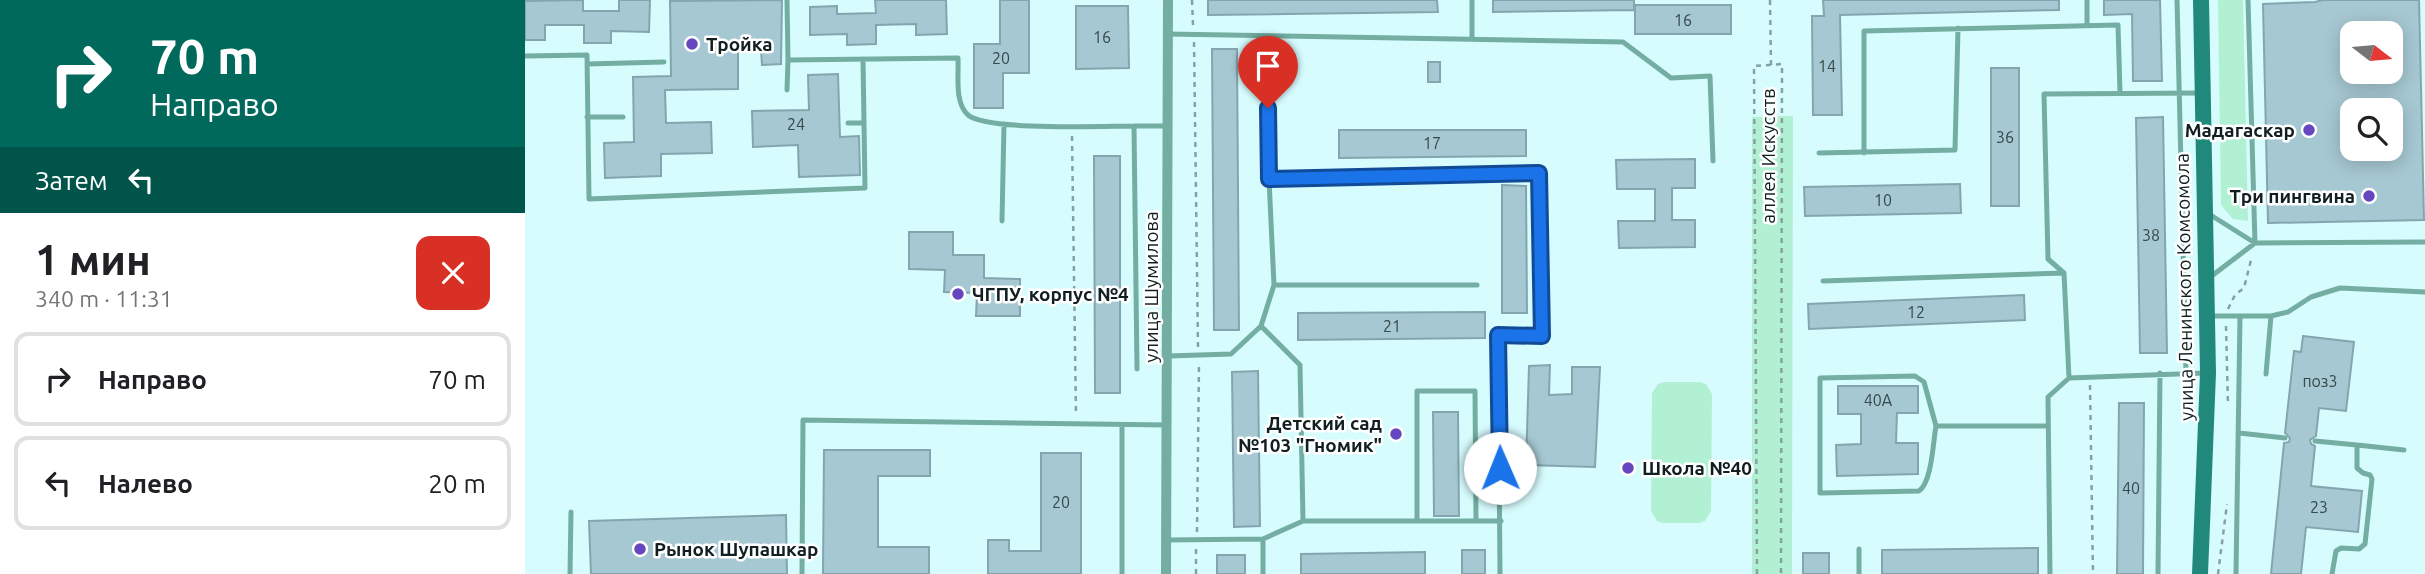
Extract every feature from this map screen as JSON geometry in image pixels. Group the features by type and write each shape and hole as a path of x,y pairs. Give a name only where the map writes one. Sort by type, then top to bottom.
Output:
{"main road":[{"name":"улица Ленинского Комсомола","path":"2200,574 2208,373 2201,0"}],"street":[{"name":"улица Шумилова","path":"1166,574 1168,0"}],"lane":[{"path":"787,0 787,90"},
{"path":"1472,0 1472,39"},
{"path":"2087,0 2087,25"},
{"path":"2177,0 2186,373"},
{"path":"2248,0 2255,243"},
{"path":"1864,152 1864,31 2118,25 2119,93"},
{"path":"1819,153 1955,150 1958,29"},
{"path":"1168,34 1623,42 1671,78 1710,76 1713,161"},
{"path":"1167,356 1231,354 1261,326 1274,285 1267,36"},
{"path":"525,56 587,55 589,199 865,188 863,59"},
{"path":"788,60 958,58 959,100 967,114 980,121 1004,124 1169,126"},
{"path":"587,64 664,62"},
{"path":"2070,378 2064,273 2047,259 2044,94 2203,93"},
{"path":"587,117 623,117"},
{"path":"848,123 864,123"},
{"path":"1002,221 1004,124"},
{"path":"1134,126 1137,369"},
{"path":"1269,179 1539,173 1542,336 1498,335 1500,574"},
{"path":"2205,211 2255,243 2425,242"},
{"path":"2206,279 2255,243"},
{"path":"1823,281 2064,273"},
{"path":"1274,285 1477,285"},
{"path":"2207,316 2271,316 2288,312 2311,297 2340,288 2425,292"},
{"path":"2236,574 2240,316"},
{"path":"2266,374 2271,316"},
{"path":"1261,326 1300,365 1303,521"},
{"path":"2158,574 2160,373"},
{"path":"2050,574 2048,397 2070,378 2208,373"},
{"path":"1915,376 1924,383 1936,426 1925,487 1919,491 1820,493 1820,378 1915,376"},
{"path":"1417,521 1417,391 1475,391 1476,521"},
{"path":"802,574 803,420 1167,425"},
{"path":"1122,425 1122,574"},
{"path":"1936,426 2048,426"},
{"path":"2239,433 2285,438"},
{"path":"2315,441 2404,450"},
{"path":"2332,574 2336,551 2341,548 2359,549 2366,539 2372,478 2357,468 2357,445"},
{"path":"570,574 571,512"},
{"path":"1166,540 1263,539 1303,521 1501,521"},
{"path":"1263,539 1263,574"},
{"path":"1859,549 1859,574"}],"path":[{"path":"1192,0 1199,355 1196,574"},
{"path":"1770,0 1771,65"},
{"name":"аллея Искусств","path":"1756,574 1754,66 1782,64 1781,574"},
{"path":"1072,125 1076,424"},
{"path":"2228,412 2226,316 2228,305 2243,288 2255,243"},
{"path":"2090,377 2093,574"},
{"path":"2218,574 2228,494"}],"green space":[{"path":"2218,0 2243,0 2248,221 2233,219 2221,205"},
{"path":"1793,116 1792,574 1752,574 1752,117"},
{"path":"1700,382 1706,384 1712,394 1711,511 1705,521 1699,523 1663,523 1657,521 1651,511 1652,393 1658,384"}],"building":[{"path":"583,0 583,11 619,11 619,0 650,0 649,32 611,31 611,43 584,43 584,25 545,25 545,40 525,40 525,1"},
{"path":"782,0 781,64 762,65 761,50 738,51 738,89 665,90 666,123 711,122 712,153 661,154 661,176 605,178 604,143 634,142 633,77 671,76 670,1"},
{"path":"875,0 946,0 947,34 916,35 916,24 876,25 876,44 847,45 847,34 810,35 810,7 837,6 837,14 876,13"},
{"path":"1000,0 1029,0 1029,73 1003,73 1003,108 974,108 974,44 1000,44"},
{"path":"1208,0 1437,0 1438,12 1208,15"},
{"path":"1493,0 1634,0 1634,10 1493,12"},
{"path":"1823,0 2059,0 2059,10 1840,15 1842,115 1813,115 1812,16 1824,16"},
{"path":"2104,0 2160,0 2162,81 2133,81 2132,14 2104,15"},
{"name":"Мадагаскар","path":"2322,0 2419,0 2424,220 2268,223 2263,4"},
{"path":"1635,5 1731,5 1731,34 1635,34"},
{"path":"1076,6 1128,6 1129,68 1076,69"},
{"path":"1212,49 1237,49 1239,330 1214,330"},
{"path":"1428,62 1440,62 1440,82 1428,82"},
{"path":"1991,68 2019,68 2019,206 1991,206"},
{"path":"838,74 840,137 859,136 860,175 799,177 798,145 753,147 752,111 809,110 808,75"},
{"path":"2163,117 2167,353 2140,353 2136,118"},
{"path":"1339,130 1526,130 1526,156 1339,158"},
{"path":"1094,156 1120,156 1120,393 1095,393"},
{"path":"1695,159 1695,188 1672,188 1672,220 1695,220 1695,247 1619,248 1618,221 1655,221 1655,189 1617,189 1616,160"},
{"path":"1960,184 1961,213 1805,216 1804,187"},
{"path":"1502,185 1526,186 1527,313 1502,313"},
{"path":"909,232 953,232 953,255 984,255 984,278 1020,279 1020,316 976,316 977,293 944,292 945,270 909,269"},
{"path":"2024,295 2025,320 1809,329 1808,304"},
{"path":"1485,312 1485,338 1298,340 1298,313"},
{"path":"2303,336 2354,342 2346,411 2319,408 2316,436 2310,440 2315,446 2311,486 2362,491 2358,532 2306,527 2301,574 2271,574 2284,443 2289,442 2290,438 2285,433 2294,351 2301,352"},
{"path":"1550,365 1549,395 1572,394 1572,367 1600,367 1595,467 1526,465 1529,366"},
{"path":"1258,371 1260,526 1234,527 1232,372"},
{"path":"1838,386 1918,386 1918,413 1897,413 1896,443 1918,443 1918,474 1837,476 1836,445 1861,444 1861,414 1838,414"},
{"path":"2119,403 2144,403 2143,574 2117,574"},
{"path":"1433,412 1458,412 1459,516 1434,516"},
{"path":"824,450 930,450 930,476 878,476 878,547 929,547 929,574 823,574"},
{"path":"1041,453 1081,453 1081,574 988,574 988,540 1009,540 1009,551 1041,551"},
{"path":"786,515 787,574 591,574 589,521"},
{"path":"2038,548 2038,574 1882,574 1882,550"},
{"path":"1462,550 1485,550 1485,574 1462,574"},
{"path":"1425,552 1425,574 1301,574 1301,554"},
{"path":"1803,553 1829,553 1829,574 1803,574"},
{"path":"1217,555 1245,555 1245,574 1217,574"}],"place":[{"name":"Тройка","path":"692,44"},
{"name":"Мадагаскар","path":"2309,130"},
{"name":"Три пингвина","path":"2369,196"},
{"name":"ЧГПУ, корпус №4","path":"958,294"},
{"name":"Детский сад №103 \"Гномик\"","path":"1396,434"},
{"name":"Школа №40","path":"1628,468"},
{"name":"Рынок Шупашкар","path":"640,549"}],"route":[{"path":"1268,108 1269,179 1539,173 1542,336 1498,335 1500,468"}]}
